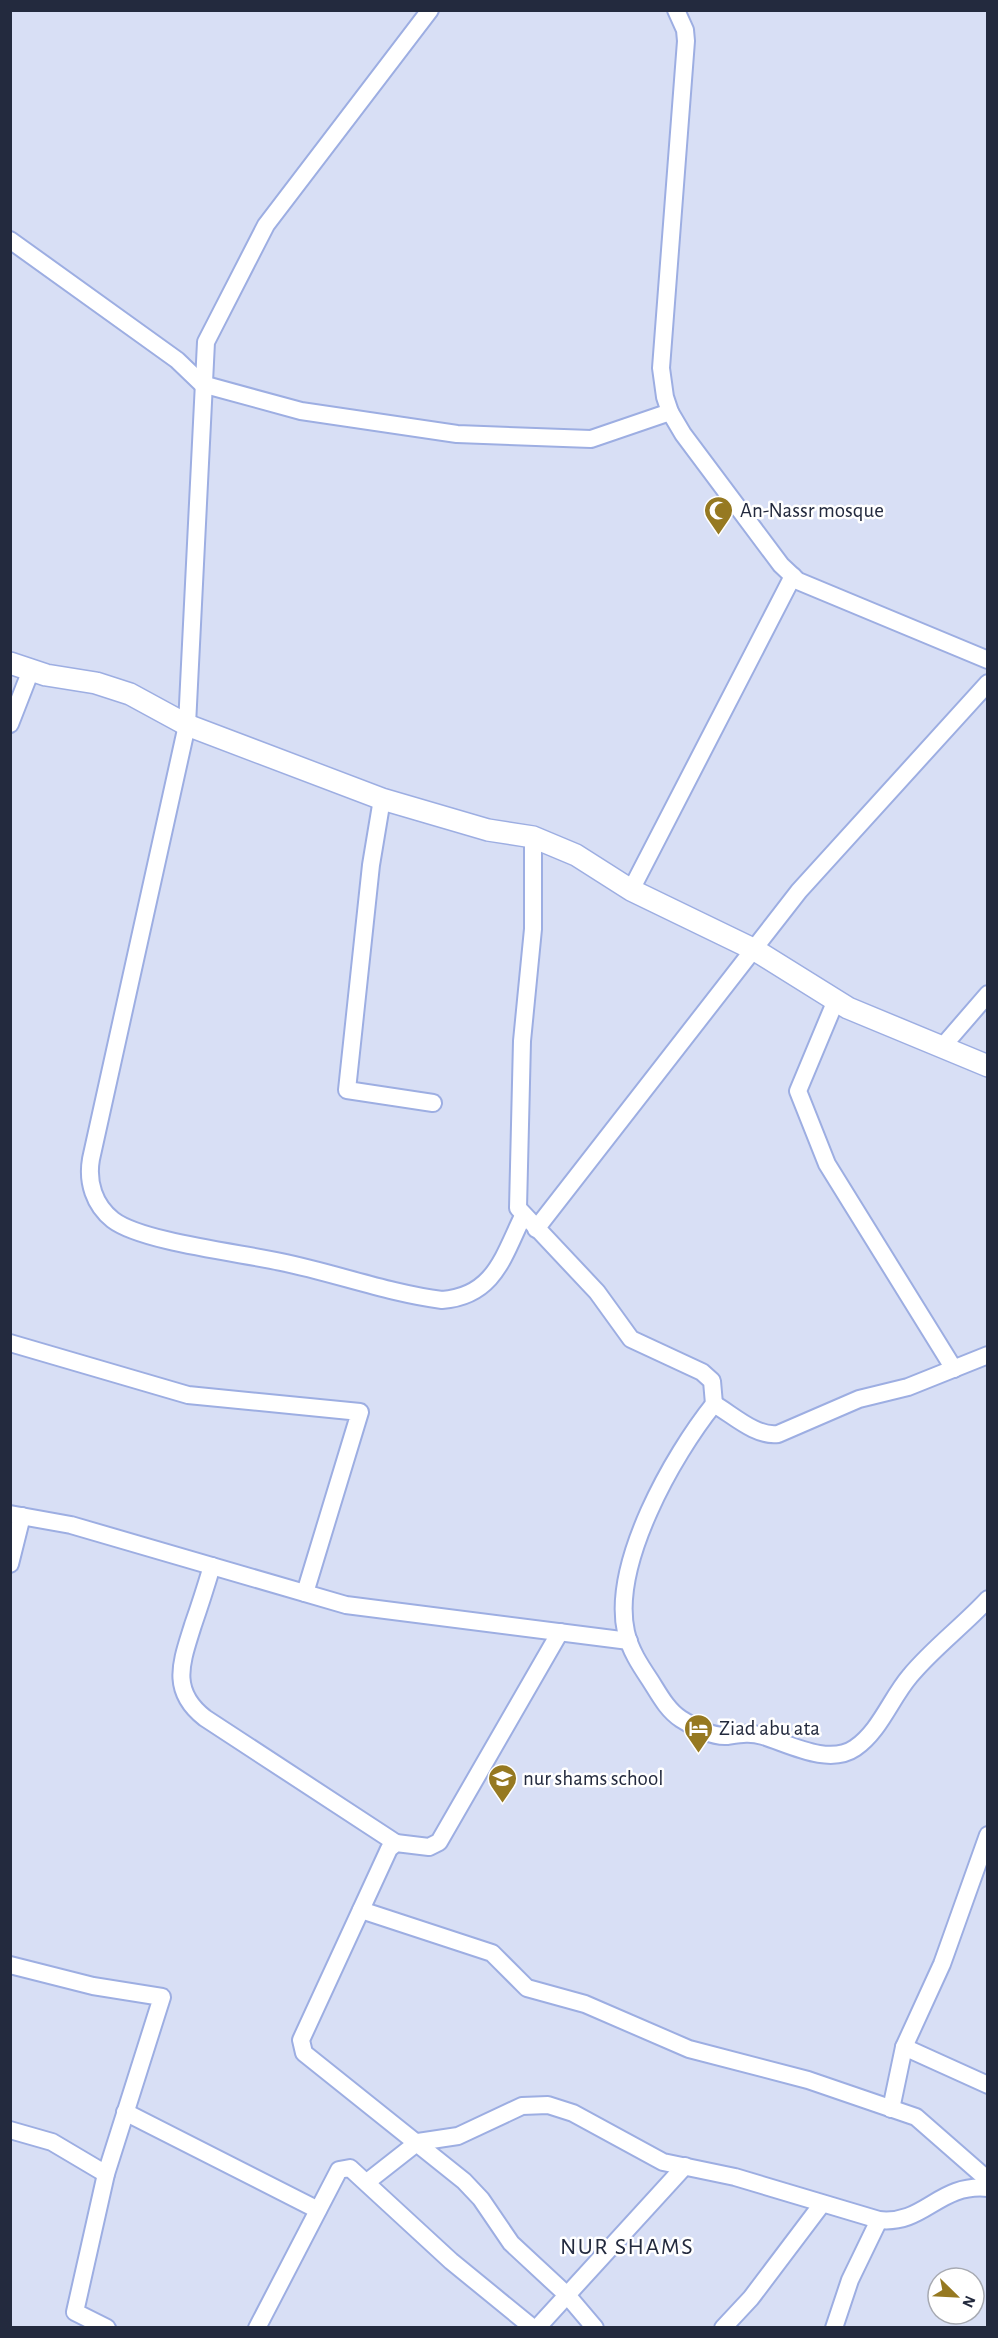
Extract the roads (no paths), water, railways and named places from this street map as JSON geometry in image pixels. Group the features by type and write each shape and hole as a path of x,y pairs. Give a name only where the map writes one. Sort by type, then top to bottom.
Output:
{"street":[{"path":"430,10 266,225 206,342 202,384 187,725 91,1159 90,1181 98,1204 114,1221 137,1233 283,1262 442,1300 466,1296 486,1283 500,1265 523,1216"},
{"path":"676,10 685,30 686,42 661,368 665,397 670,412 690,444 793,576 808,587 987,660"},
{"path":"10,240 177,360 202,384 301,411 457,434 591,439 670,412"},
{"path":"631,890 793,576"},
{"path":"10,663 31,670 96,683 130,694 187,725 382,799 488,830 533,837 576,855 631,890 755,950 848,1008 987,1066"},
{"path":"10,724 31,670"},
{"path":"536,1229 799,891 987,683"},
{"path":"382,799 371,865 347,1090 433,1103"},
{"path":"533,837 533,929 522,1041 516,1200 523,1216 597,1292 632,1339 702,1372 712,1381 714,1404 670,1467 645,1520 625,1601 625,1622 636,1659 670,1710 691,1725 717,1735 750,1733 815,1753 839,1754 854,1749 874,1728 910,1676 961,1629 987,1599"},
{"path":"943,1046 987,994"},
{"path":"836,1000 798,1091 827,1164 954,1369"},
{"path":"10,1343 188,1395 360,1412 305,1593"},
{"path":"714,1404 757,1430 769,1435 778,1434 859,1399 908,1387 987,1355"},
{"path":"10,1564 16,1515 71,1525 305,1593 367,1608 629,1641"},
{"path":"212,1566 182,1660 181,1679 190,1704 205,1718 396,1843"},
{"path":"560,1632 439,1842 429,1847 406,1842 396,1843 389,1849 301,2040 304,2053 464,2181 481,2199 511,2243 567,2295 595,2328"},
{"path":"891,2109 904,2047 980,1879 987,1835"},
{"path":"361,1910 492,1953 527,1988 585,2004 689,2049 808,2080 916,2117 987,2180"},
{"path":"10,1965 93,1986 162,1997 106,2174 75,2312 107,2328"},
{"path":"904,2047 987,2085"},
{"path":"367,2182 418,2142 458,2136 522,2106 548,2105 573,2113 663,2162 735,2177 879,2220 904,2220 954,2192 987,2188"},
{"path":"125,2112 318,2210"},
{"path":"10,2130 52,2142 106,2174"},
{"path":"257,2328 339,2170 350,2168 451,2261 535,2328 685,2166"},
{"path":"723,2328 751,2298 822,2204"},
{"path":"834,2328 850,2280 879,2220"}],"place":[{"name":"An-Nassr mosque","path":"719,536"},
{"name":"Ziad abu ata","path":"698,1754"},
{"name":"nur shams school","path":"502,1804"}],"district":[{"name":"NUR SHAMS","path":"627,2247"}]}
